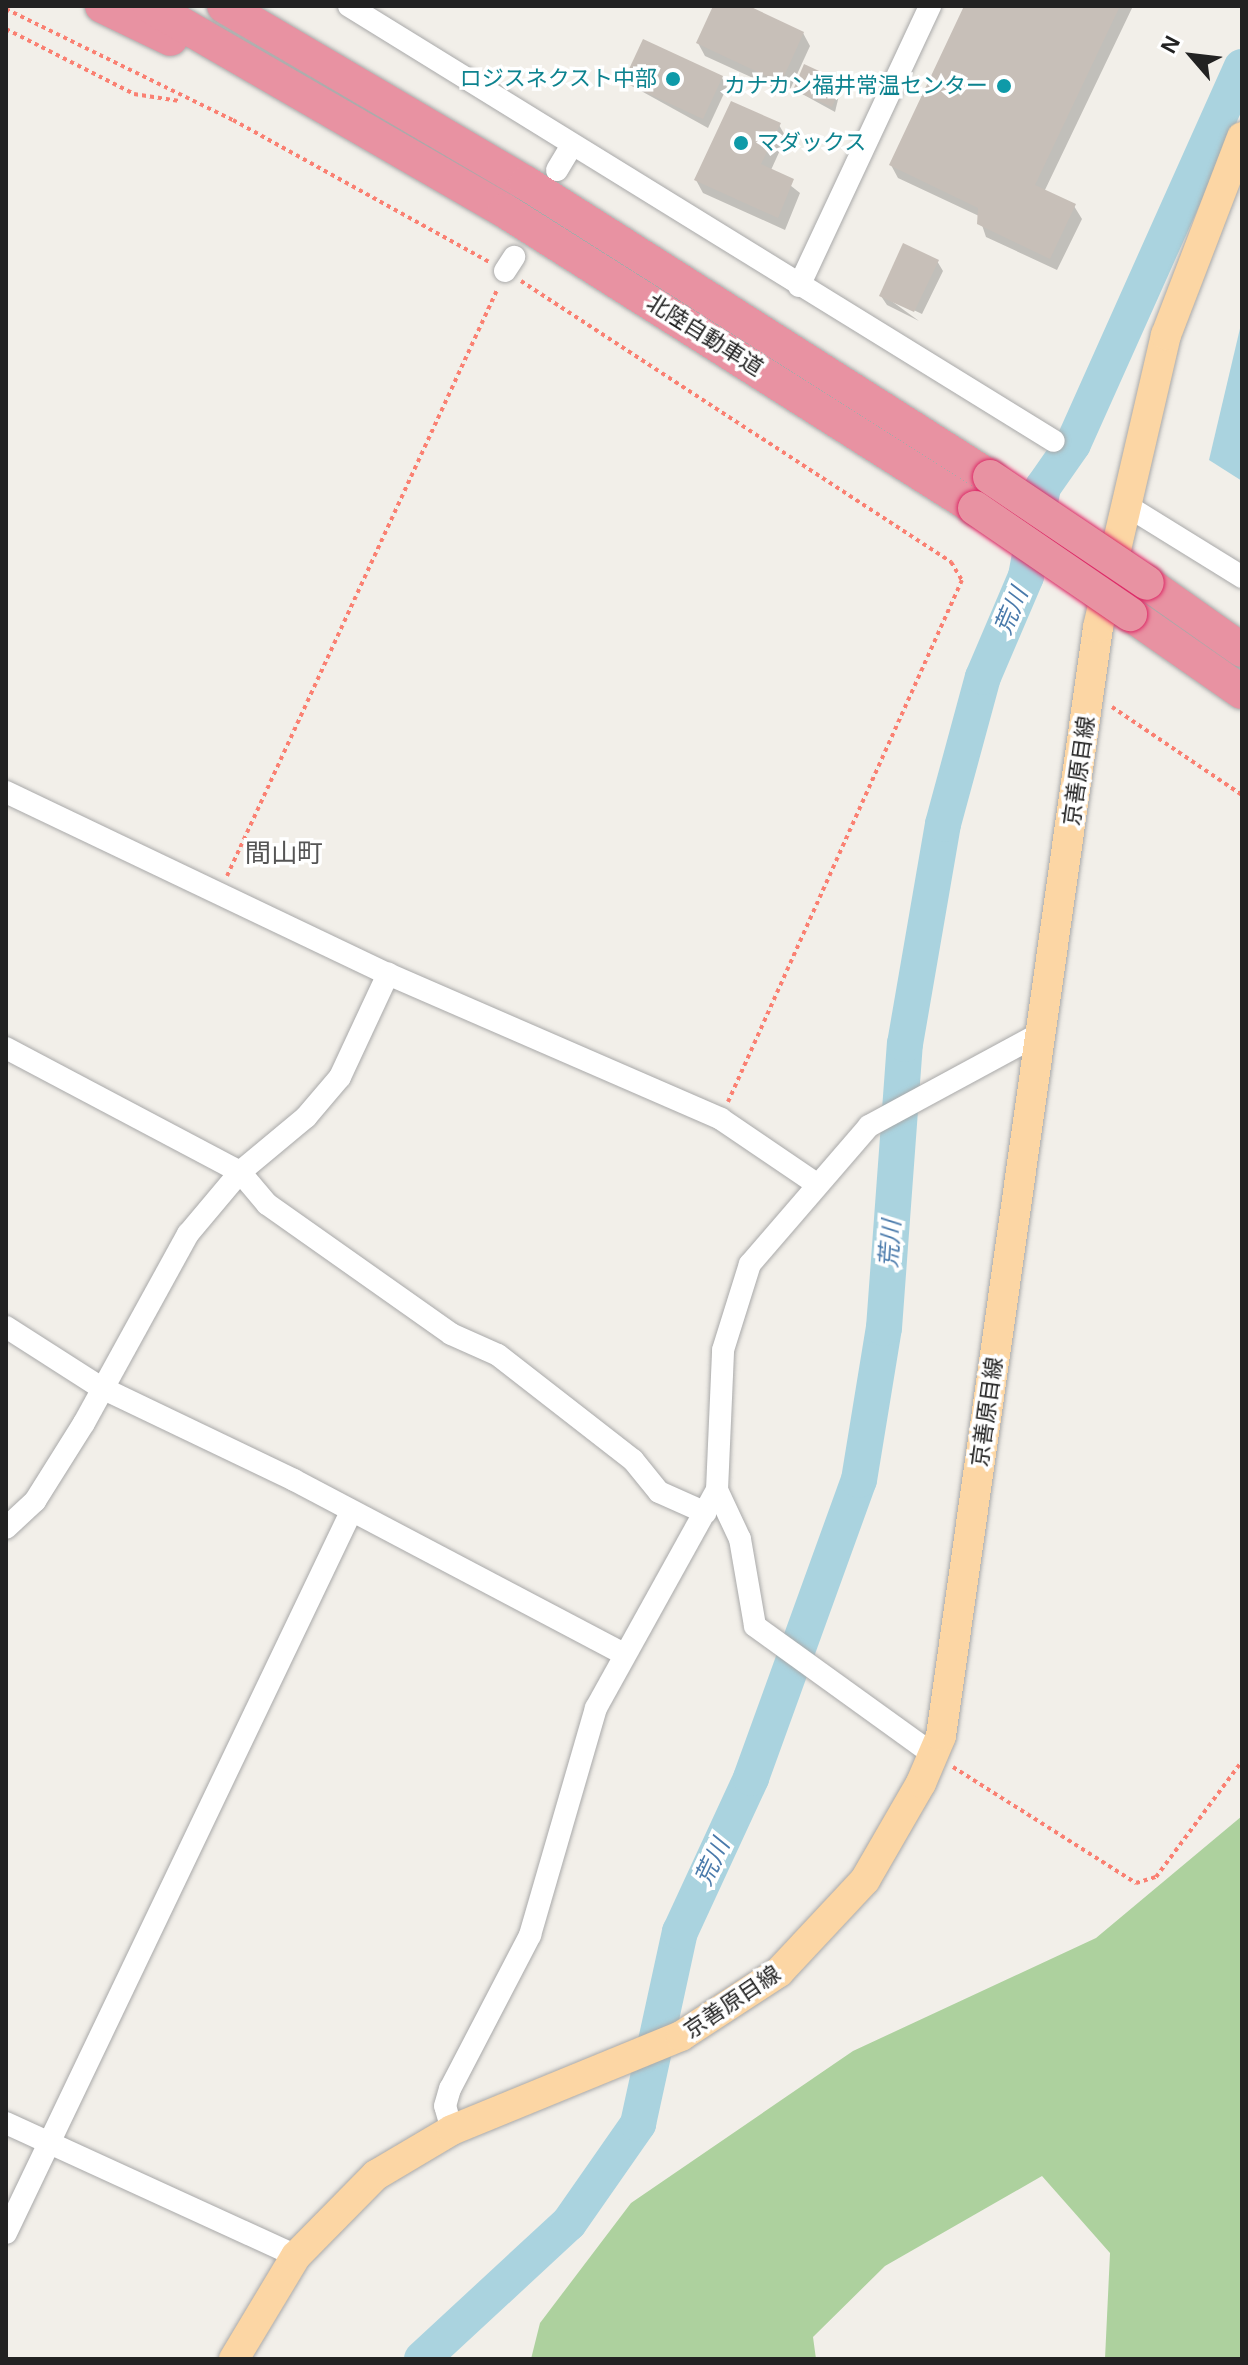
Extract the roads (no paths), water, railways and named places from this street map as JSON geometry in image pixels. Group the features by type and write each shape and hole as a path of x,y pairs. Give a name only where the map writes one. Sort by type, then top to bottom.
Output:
{"highway":[{"path":"102,6 505,211"},
{"name":"北陸自動車道","path":"150,6 505,211 975,508 1242,692"},
{"name":"北陸自動車道","path":"224,6 355,81 990,477 1242,650"},
{"path":"240,6 355,81"}],"main road":[{"name":"京善原目線","path":"234,2359 296,2256 376,2175 452,2130 577,2082 685,2034 755,1991 824,1931 881,1856 934,1755 1090,694 1124,504 1166,335 1242,137"}],"street":[{"path":"349,6 1054,441"},
{"path":"799,286 930,6"},
{"path":"557,170 572,145"},
{"path":"1124,504 1242,577"},
{"path":"6,792 220,889 388,974 721,1119 815,1183"},
{"path":"6,1528 35,1501 153,1286 240,1172 306,1117 340,1077 388,974"},
{"path":"452,2130 445,2106 450,2089 530,1935 596,1708 622,1653 717,1490 732,1305 750,1264 845,1150 898,1105 1041,1033"},
{"path":"6,1048 240,1172 267,1204 451,1334 511,1364 633,1460 659,1492 706,1513"},
{"path":"6,1327 100,1387 351,1512 622,1653"},
{"path":"717,1490 740,1539 755,1626 934,1755"},
{"path":"6,2233 351,1512"},
{"path":"6,2123 51,2137 296,2256"}],"water":[{"path":"1242,320 1242,481 1209,460"}],"waterway":[{"name":"荒川","path":"422,2359 569,2223 638,2124 680,1932 751,1778 859,1480 884,1328 905,1044 943,824 983,677 1026,576 1043,487 1073,444 1242,67"}],"place":[{"name":"ロジスネクスト中部","path":"673,79"},
{"name":"カナカン福井常温センター","path":"1004,86"},
{"name":"マダックス","path":"741,143"}],"district":[{"name":"間山町","path":"284,854"}]}
